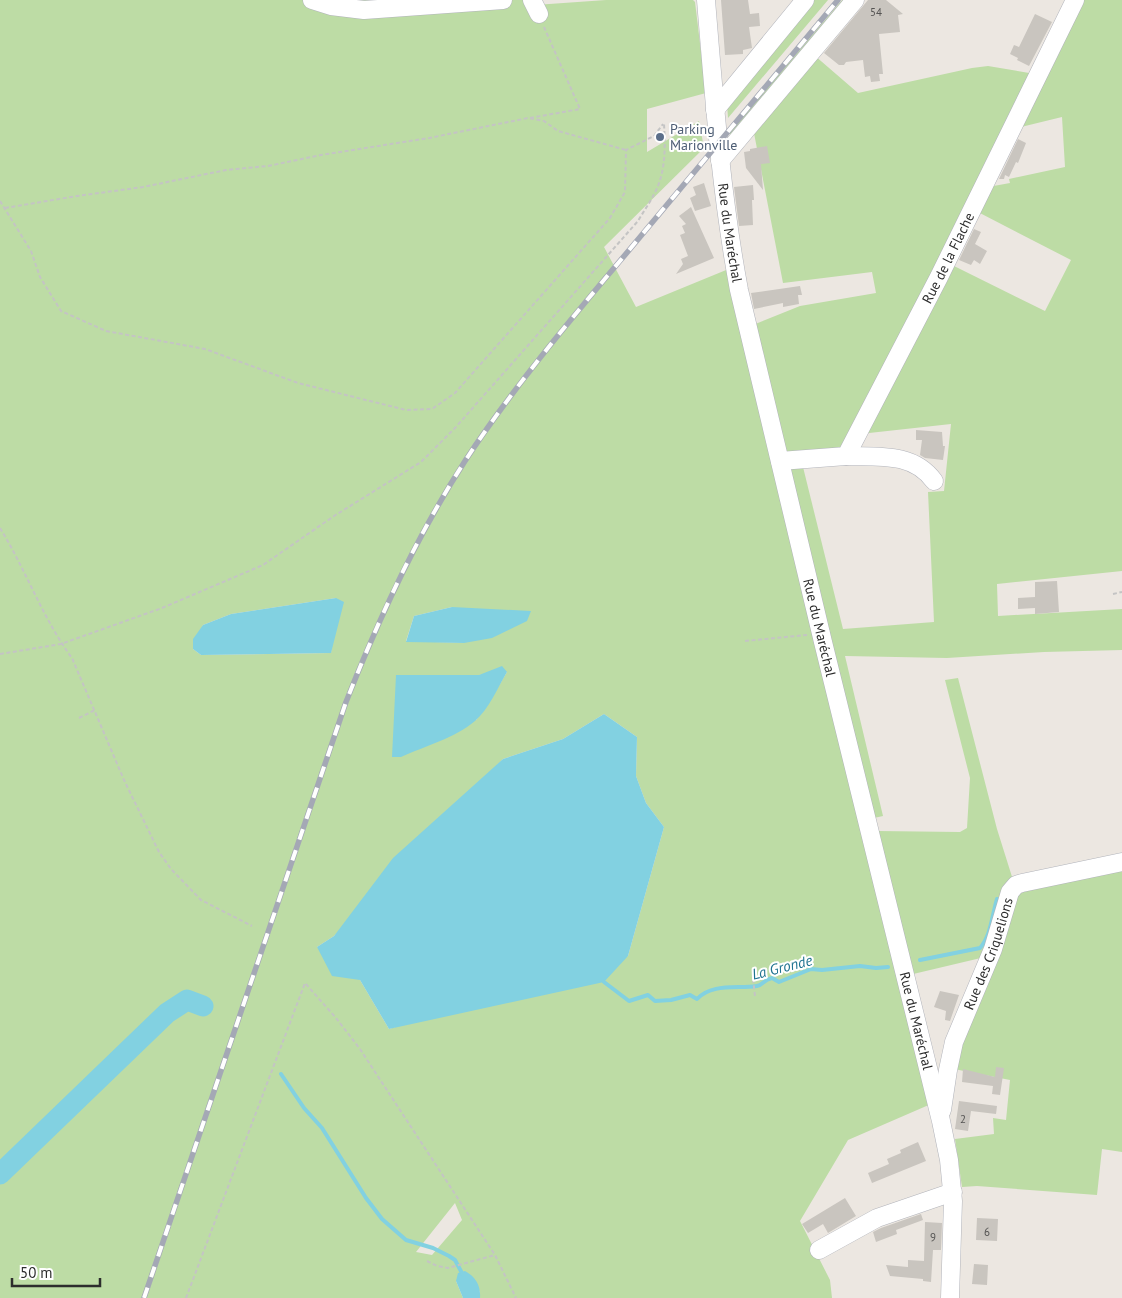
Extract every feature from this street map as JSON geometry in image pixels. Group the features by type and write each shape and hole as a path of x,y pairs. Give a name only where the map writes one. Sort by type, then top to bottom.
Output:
{"street":[{"path":"312,0 331,6 364,10 503,0"},
{"name":"Rue du Maréchal","path":"706,0 720,161 739,290 941,1120 949,1160 953,1229 950,1298"},
{"path":"715,110 805,0"},
{"path":"720,161 855,0"},
{"name":"Rue de la Flache","path":"846,456 939,277 1075,0"},
{"path":"780,461 846,456 900,458 922,468 934,481"},
{"name":"Rue des Criquelions","path":"941,1120 954,1042 993,949 1010,892 1016,885 1022,883 1122,862"},
{"path":"819,1250 877,1218 952,1192"}],"path":[{"path":"4,208 143,187 226,170 268,166 320,155 580,110 536,7"},
{"path":"0,654 61,644 162,608 263,565 334,516 421,462 455,428 638,221 657,187 663,170 665,153 664,123 654,136 626,150 558,131 544,121 528,118"},
{"path":"0,201 31,252 40,277 61,311 106,331 205,349 298,383 406,410 432,410 455,393 610,218 625,192 626,150"},
{"path":"0,528 14,551 61,644 72,658 124,780 159,852 201,900 252,926"},
{"path":"1112,594 1122,592"},
{"path":"745,641 822,634"},
{"path":"79,718 95,710"},
{"path":"753,979 755,995"},
{"path":"186,1298 305,983 360,1049 495,1255 516,1298"},
{"path":"427,1261 437,1266 448,1268 495,1255"}],"green space":[{"path":"0,0 532,0 535,5 606,0 693,0 695,2 706,93 647,109 647,152 699,121 704,148 604,247 636,307 731,268 931,1104 848,1140 800,1221 830,1280 832,1298 480,1298 480,1291 456,1281 463,1298 0,1298","holes":["336,598 331,653 201,655 193,649 203,625 231,614","452,607 464,643 406,641 414,616","507,672 476,720 396,676 479,675","604,714 637,737 636,776 646,803 664,827 628,956 389,1029 360,980 317,947 334,936 503,759 563,739","455,1203 462,1220 432,1255 416,1252"]},
{"path":"812,0 828,0 728,118 727,104"},
{"path":"842,0 850,0 730,143 730,132"},
{"path":"1080,0 1122,0 1122,571 997,584 998,616 1122,609 1122,650 1044,652 947,658 845,656 883,816 874,818 790,467 803,467 843,629 934,622 928,492 944,491 951,424 860,434 950,264 1045,311 1071,260 976,211 988,187 1010,183 1009,179 1065,167 1062,117 1021,127"},
{"path":"814,55 858,93 988,66 1035,74 844,452 785,456 753,325 800,306 876,293 872,272 783,283 753,128"},
{"path":"958,678 997,829 1013,880 985,957 909,975 877,831 960,832 967,828 970,778 945,680"},
{"path":"1122,869 1122,1152 1102,1149 1097,1195 977,1186 962,1187 955,1139 994,1134 993,1118 1006,1120 1010,1080 954,1069 1015,898 1020,890"}],"water":[{"path":"336,598 344,602 331,653 201,655 193,649 193,639 203,625 231,614"},
{"path":"452,607 531,611 527,621 492,638 464,643 406,642 414,616"},
{"path":"502,666 507,672 489,704 475,721 440,741 401,757 392,757 396,675 479,675"},
{"path":"604,714 637,737 636,776 646,803 664,827 628,956 604,982 389,1029 360,980 332,976 317,947 334,936 393,858 503,759 563,739"},
{"path":"465,1271 477,1282 480,1298 463,1298 456,1281 458,1273"}],"building":[{"path":"721,0 748,0 750,14 759,13 760,26 749,27 752,48 743,50 743,54 725,55"},
{"path":"868,0 886,0 903,14 898,15 900,32 879,34 883,74 879,74 880,81 871,82 870,76 865,77 863,60 846,62 844,65 839,65 824,53"},
{"path":"1035,14 1052,22 1029,66 1010,54 1014,45 1019,47"},
{"path":"1018,139 1026,143 1018,163 1016,162 1009,177 1005,175 1004,179 999,179"},
{"path":"767,146 770,163 761,164 763,190 746,168 744,152"},
{"path":"704,183 711,206 695,211 690,198 696,195 693,187"},
{"path":"753,185 753,225 739,226 734,187"},
{"path":"691,207 714,258 676,274 683,264 681,259 688,256 680,235 685,233 682,226 686,224 679,216"},
{"path":"974,229 981,232 975,244 987,251 980,264 974,260 971,265 959,260"},
{"path":"800,286 802,295 798,295 799,304 783,307 783,303 754,309 751,293"},
{"path":"916,430 942,432 943,446 945,446 943,460 925,458 920,455 922,440 916,440"},
{"path":"1057,581 1059,612 1035,614 1035,608 1018,609 1018,598 1035,597 1035,582"},
{"path":"940,991 959,995 950,1021 945,1020 946,1011 934,1007"},
{"path":"996,1067 1004,1068 1000,1095 992,1094 993,1086 962,1082 963,1069 995,1077"},
{"path":"959,1101 997,1106 996,1114 971,1111 968,1131 955,1129"},
{"path":"918,1142 926,1161 872,1183 868,1173 889,1164 887,1159 901,1153 900,1150"},
{"path":"845,1198 856,1216 828,1233 823,1224 808,1233 802,1224"},
{"path":"921,1214 923,1220 896,1230 897,1234 876,1242 873,1232"},
{"path":"977,1218 998,1219 997,1241 976,1240"},
{"path":"925,1222 942,1223 941,1250 933,1250 931,1282 923,1281 923,1279 890,1276 886,1265 908,1267 908,1260 924,1261"},
{"path":"974,1264 988,1265 987,1285 972,1284"}],"waterway":[{"name":"La Gronde","path":"920,960 980,948 987,938 997,899"},
{"name":"La Gronde","path":"604,982 629,1001 648,995 655,1001 671,1000 690,995 697,999 703,994 717,989 757,986 772,978 779,982 811,969 822,970 860,966 888,967"},
{"path":"0,1174 167,1013 187,1000 203,1006"},
{"path":"281,1074 304,1108 322,1128 366,1198 382,1219 406,1240 433,1248 455,1260 463,1275"}],"railway":[{"path":"144,1298 346,702 385,609 430,519 465,461 523,379 838,0"}],"place":[{"name":"Parking Marionville","path":"660,137"}]}
